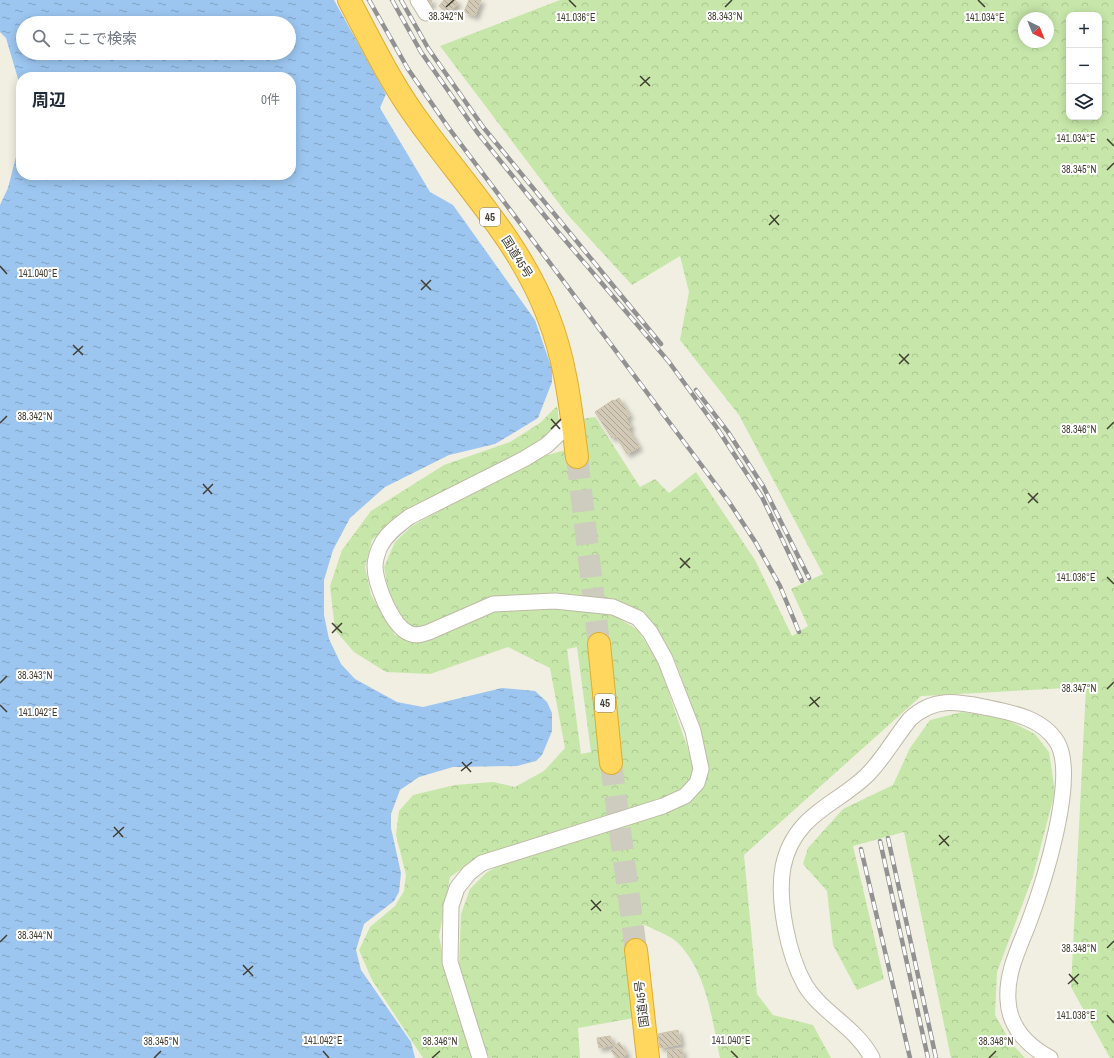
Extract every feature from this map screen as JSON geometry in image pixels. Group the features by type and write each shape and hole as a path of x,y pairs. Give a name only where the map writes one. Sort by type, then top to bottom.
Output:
{"highway":[{"name":"国道45号","path":"348,0 386,70 413,112 503,235 533,282 556,338 572,421 577,457"},
{"name":"45","path":"599,644 611,762"},
{"name":"国道45号","path":"636,950 648,1058"}],"street":[{"path":"418,0 426,13"},
{"path":"480,1058 450,962 451,906 457,888 469,873 482,863 663,806 685,796 697,783 701,769 693,731 665,659 650,632 638,618 613,607 562,602 493,604 429,632 419,635 410,634 403,629 392,615 378,587 375,565 381,544 393,530 409,517 530,456 547,445 572,421"},
{"path":"872,1058 868,1050 849,1028 817,999 806,986 799,972 792,955 786,925 781,887 783,867 787,852 794,838 804,825 816,813 869,773 910,719 929,705 949,702 995,709 1028,718 1046,729 1058,743 1061,751 1064,777 1056,826 1037,901 1012,966 1008,993 1010,1010 1017,1029 1036,1049 1050,1058"}],"green space":[{"path":"560,0 1114,0 1114,1058 1110,1058 1071,987 1086,687 921,696 744,855 757,994 773,1015 813,1025 831,1058 720,1058 707,997 696,968 688,955 675,940 643,924 626,946 634,1018 578,1028 580,1058 489,1058 471,1014 459,965 461,914 470,889 486,873 501,864 701,787 697,729 681,676 673,656 642,612 620,601 555,595 432,627 415,628 405,622 388,590 384,567 395,542 412,526 455,502 540,457 566,450 579,419 595,417 640,487 655,479 669,493 696,472 755,560 792,636 808,626 791,589 823,574 739,415 680,340 689,292 680,256 632,285 567,214 440,46"},
{"path":"557,406 559,422 546,435 513,460 400,515 372,540 365,567 371,595 395,635 417,643 494,611 558,608 610,613 638,630 659,664 693,764 693,780 682,793 469,864 450,877 439,936 450,993 475,1058 423,1058 372,980 359,950 370,927 395,906 404,891 406,875 396,835 399,811 413,795 455,785 493,782 515,787 544,771 565,748 550,668 508,647 430,674 386,672 354,652 335,630 330,586 342,550 371,511 444,465 510,442 540,423","holes":["604,641 604,765 588,643","577,647 591,752 581,754 567,649"]},
{"path":"962,712 1006,719 1035,734 1049,752 1055,792 1033,876 997,972 995,1015 1011,1043 1025,1058 951,1058 904,832 853,846 884,979 857,990 833,945 827,891 803,864 808,848 843,809 893,785 910,748 930,720"}],"water":[{"path":"0,0 334,0 386,94 380,108 430,192 453,205 535,320 552,369 552,382 538,418 495,444 449,455 385,487 350,518 333,550 324,580 324,615 329,639 341,664 355,679 397,702 423,707 502,688 535,691 547,702 552,713 552,731 542,755 536,761 517,766 453,767 419,777 400,790 391,814 391,828 401,873 399,892 394,901 364,924 356,950 361,970 411,1042 415,1058 0,1058 0,205 8,188 16,157 16,180 296,180 296,72 16,72 6,38 0,32"}],"building":[{"path":"422,0 432,0 430,7"},
{"path":"444,0 455,0 458,3 448,14 439,6"},
{"path":"469,0 481,0 475,16 464,12"},
{"path":"619,398 630,416 626,418 631,427 628,429 639,447 627,454 616,436 612,438 595,412 613,400 614,401"},
{"path":"678,1030 681,1044 660,1048 658,1034"},
{"path":"610,1036 613,1045 599,1048 597,1038"},
{"path":"619,1042 627,1054 623,1058 617,1058 611,1051"},
{"path":"682,1049 683,1058 668,1058 667,1050"}],"tunnel":[{"path":"577,457 599,644"},
{"path":"611,763 636,950"}],"railway":[{"path":"369,0 408,69 448,127 729,502 756,543 780,586 799,632"},
{"path":"392,0 421,52 477,132 553,226 669,362 717,428 762,497 802,581"},
{"path":"401,0 428,48 483,127 661,344"},
{"path":"696,390 728,432 763,486 809,578"},
{"path":"888,838 936,1058"},
{"path":"880,841 928,1058"},
{"path":"861,849 910,1058"}]}
